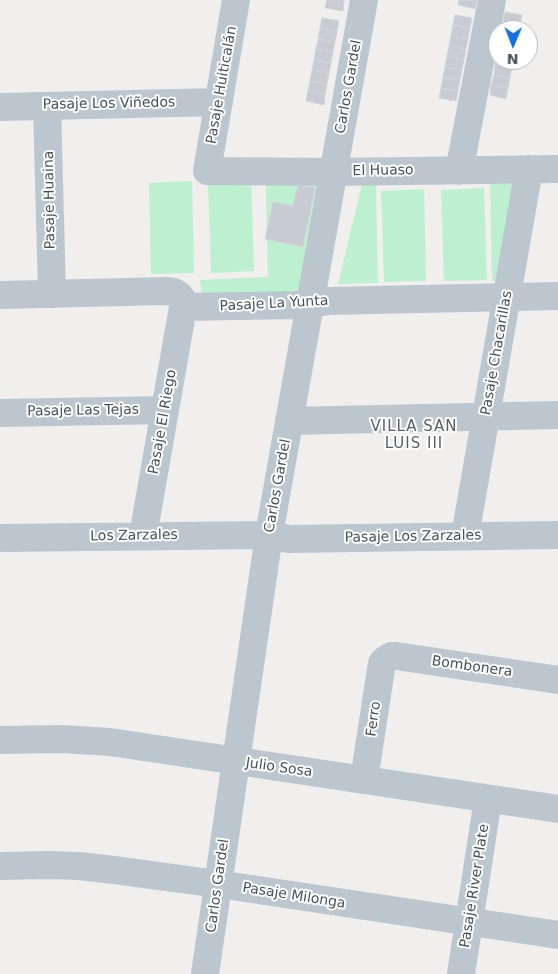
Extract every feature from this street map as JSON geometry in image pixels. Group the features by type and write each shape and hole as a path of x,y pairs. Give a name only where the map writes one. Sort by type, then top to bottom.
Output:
{"street":[{"name":"Pasaje Huiticalán","path":"207,171 236,0"},
{"name":"Carlos Gardel","path":"205,974 269,535 364,0"},
{"path":"459,170 492,0"},
{"name":"Pasaje Los Viñedos","path":"0,107 219,102"},
{"name":"Pasaje Huaina","path":"47,106 52,294"},
{"name":"El Huaso","path":"207,171 334,172 558,169"},
{"name":"Pasaje Chacarillas","path":"465,536 529,170"},
{"path":"0,295 168,291 180,296 183,307"},
{"name":"Pasaje La Yunta","path":"183,307 288,305 328,301 558,296"},
{"name":"Pasaje El Riego","path":"143,536 183,307"},
{"name":"Pasaje Las Tejas","path":"0,413 165,410"},
{"path":"289,421 558,415"},
{"name":"Los Zarzales","path":"0,538 269,535"},
{"name":"Pasaje Los Zarzales","path":"269,535 289,539 558,535"},
{"name":"Bombonera","path":"386,659 396,656 558,680"},
{"name":"Ferro","path":"364,780 382,663 386,659"},
{"name":"Julio Sosa","path":"0,740 86,740 135,745 236,762 558,809"},
{"name":"Pasaje River Plate","path":"461,974 488,798"},
{"name":"Pasaje Milonga","path":"0,866 79,866 218,884 558,935"}],"green space":[{"path":"251,180 254,271 211,273 208,181"},
{"path":"192,181 194,273 151,274 149,183"},
{"path":"325,182 303,292 202,297 200,280 268,277 266,184"},
{"path":"490,182 521,183 503,280 492,281"},
{"path":"362,184 376,184 378,283 338,284"},
{"path":"484,188 487,280 444,281 441,190"},
{"path":"424,189 426,281 384,282 381,191"}],"building":[{"path":"327,0 344,0 343,11 325,8"},
{"path":"459,0 477,0 475,9 458,5"},
{"path":"505,12 522,15 521,20 503,20"},
{"path":"455,15 472,18 470,28 453,25"},
{"path":"322,18 339,21 337,32 320,28"},
{"path":"453,25 470,28 468,39 451,36"},
{"path":"320,28 337,32 335,42 318,39"},
{"path":"451,36 468,39 466,49 449,46"},
{"path":"318,39 335,42 333,52 316,49"},
{"path":"449,46 466,49 464,60 447,56"},
{"path":"316,49 333,52 331,63 314,60"},
{"path":"447,56 464,60 462,70 445,67"},
{"path":"314,60 331,63 329,73 312,70"},
{"path":"445,67 462,70 460,80 443,77"},
{"path":"312,70 329,73 327,84 310,81"},
{"path":"494,70 511,70 510,78 494,75"},
{"path":"494,75 510,78 508,88 491,85"},
{"path":"443,77 460,80 458,91 441,88"},
{"path":"310,81 327,84 325,94 308,91"},
{"path":"491,85 508,88 506,99 490,95"},
{"path":"441,88 458,91 456,101 439,98"},
{"path":"308,91 325,94 324,105 306,101"},
{"path":"298,185 315,188 303,247 265,239 273,202 293,206"}],"district":[{"name":"VILLA SAN LUIS III","path":"414,436"}]}
